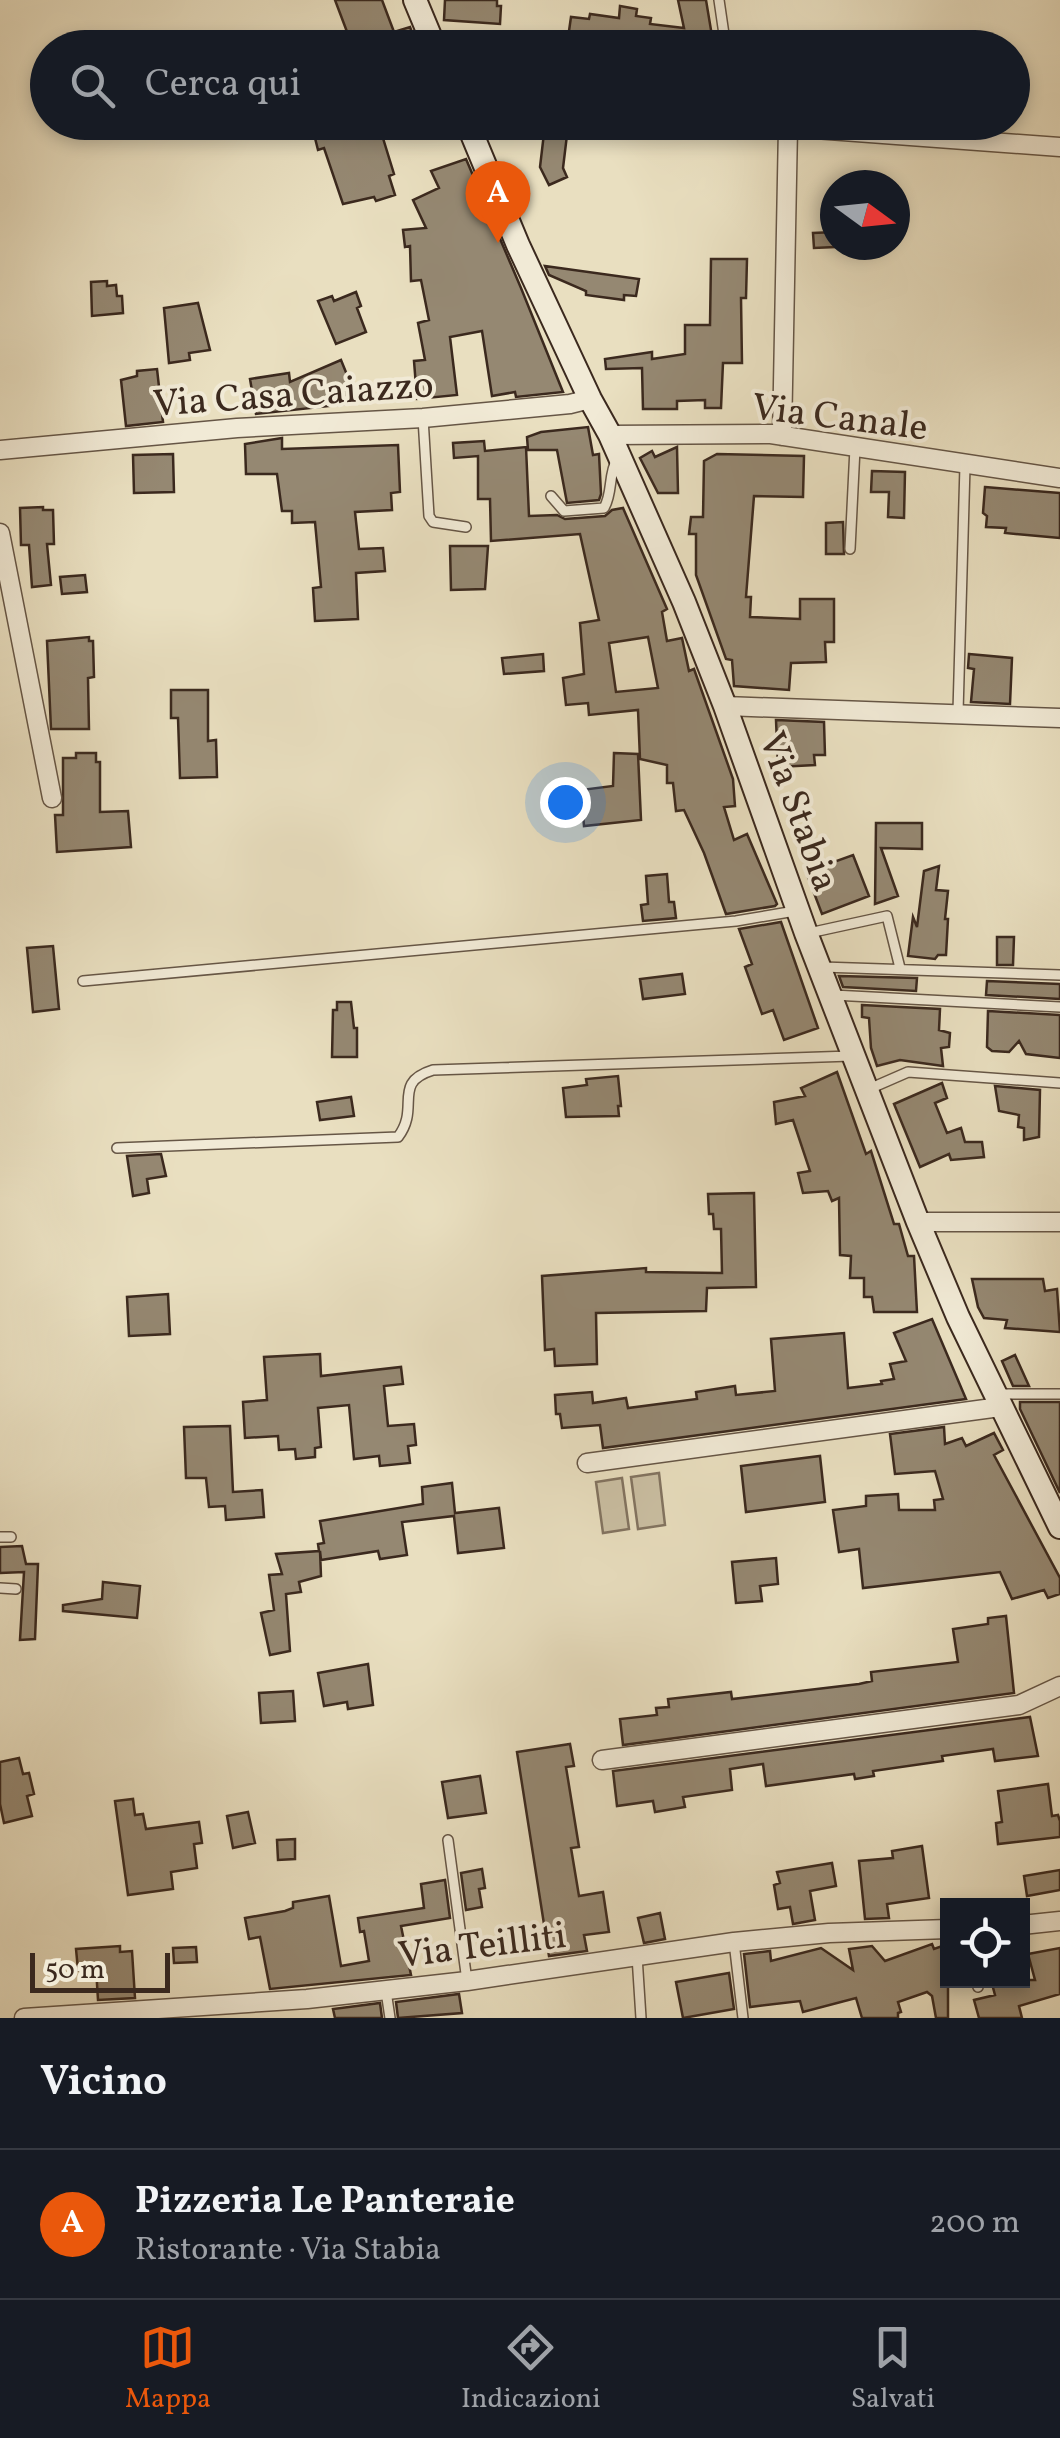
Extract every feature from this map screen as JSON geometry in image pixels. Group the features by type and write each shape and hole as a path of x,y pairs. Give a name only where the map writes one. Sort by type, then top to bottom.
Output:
{"main road":[{"path":"415,0 428,30"},
{"name":"Via Stabia","path":"474,140 518,245 684,602 918,1222 997,1400 1060,1527"}],"street":[{"path":"782,436 786,140"},
{"path":"977,140 1060,147"},
{"name":"Via Casa Caiazzo","path":"0,450 237,428 423,418 590,399"},
{"name":"Via Canale","path":"614,446 782,436 1060,478"},
{"path":"0,534 52,798"},
{"path":"726,706 1060,718"},
{"path":"918,1222 1060,1222"},
{"path":"587,1463 997,1400"},
{"path":"602,1760 1018,1706 1060,1686"},
{"path":"1030,1924 1060,1921"},
{"name":"Via Teilliti","path":"24,2018 307,1999 467,1981 734,1942 940,1928"}],"lane":[{"path":"719,0 723,30"},
{"path":"423,418 429,516 433,522 466,527"},
{"path":"551,496 564,511 604,508 614,446"},
{"path":"850,549 855,448"},
{"path":"958,712 966,466"},
{"path":"83,981 736,921 798,910"},
{"path":"806,933 887,916 900,968"},
{"path":"820,967 1060,975"},
{"path":"830,996 946,998 1060,1007"},
{"path":"118,1148 398,1137 410,1116 408,1084 415,1076 434,1070 854,1056"},
{"path":"866,1090 908,1072 1060,1083"},
{"path":"997,1400 1060,1394"},
{"path":"0,1588 16,1588"},
{"path":"448,1840 467,1981"},
{"path":"734,1942 742,2018"},
{"path":"637,1956 641,2018"},
{"path":"386,1989 390,2018"}],"shaded area":[{"path":"659,1473 665,1525 638,1529 631,1477"},
{"path":"622,1478 629,1529 603,1533 596,1482"}],"building":[{"path":"335,0 382,0 393,30 346,30"},
{"path":"445,0 497,0 497,6 501,6 500,24 444,20"},
{"path":"678,0 706,0 711,30 569,30 571,17 589,19 590,14 619,18 620,6 637,9 636,16 651,18 650,24 684,28"},
{"path":"316,140 384,140 394,174 389,176 395,195 343,204 324,148 318,150"},
{"path":"543,140 566,140 563,168 567,177 549,185 540,167"},
{"path":"466,159 563,392 492,396 482,331 450,337 457,395 417,399 414,361 425,360 418,323 429,320 421,280 411,281 410,246 405,247 403,230 426,228 413,200 439,188 431,171"},
{"path":"813,233 820,233 820,248 814,248"},
{"path":"711,259 747,259 746,298 741,298 742,363 723,363 721,408 705,408 705,400 677,401 677,409 643,409 642,368 606,369 605,359 652,352 652,359 685,354 685,325 710,325"},
{"path":"545,266 639,279 636,296 624,295 624,300 586,295 586,291 549,275"},
{"path":"107,281 107,286 116,285 117,296 122,296 123,313 92,316 91,282"},
{"path":"356,292 366,332 336,344 318,301 332,296 334,301"},
{"path":"198,303 210,350 189,353 190,360 169,363 164,308"},
{"path":"341,360 356,397 348,400 348,404 256,414 250,379 289,373 290,382"},
{"path":"157,369 163,422 126,426 121,380 137,376 137,371"},
{"path":"588,427 593,455 599,454 601,494 599,500 567,503 557,450 528,450 527,437"},
{"path":"282,438 282,449 398,445 400,492 391,493 392,510 355,512 359,549 383,548 385,571 356,573 358,619 315,621 313,588 321,587 315,522 292,523 292,511 282,511 277,474 246,474 245,444"},
{"path":"484,441 485,451 526,447 529,516 605,516 623,508 667,609 662,612 667,641 682,638 689,671 694,669 733,779 735,806 724,807 734,840 747,834 775,906 726,914 684,810 676,811 673,783 667,783 667,765 640,759 638,710 589,715 588,703 566,705 563,678 584,674 580,623 599,620 580,534 491,541 490,499 478,499 478,456 454,458 453,443","holes":["648,637 658,688 616,692 609,643"]},
{"path":"677,447 678,493 658,493 640,458 652,451 655,457"},
{"path":"173,454 174,492 134,493 133,455"},
{"path":"717,454 804,456 803,497 754,496 746,597 751,597 750,617 800,619 800,599 834,599 834,642 825,642 826,662 791,663 789,690 734,686 732,660 726,659 696,575 696,534 689,534 691,517 703,517 704,461"},
{"path":"872,471 905,472 904,518 888,517 889,492 871,492"},
{"path":"985,487 1060,493 1060,538 1005,533 1006,528 986,527"},
{"path":"20,508 53,510 54,544 47,544 51,585 32,587 29,545 21,545"},
{"path":"843,522 844,554 826,554 826,523"},
{"path":"450,546 488,546 485,589 451,590"},
{"path":"85,575 87,592 62,594 60,577"},
{"path":"89,637 93,641 94,677 88,678 89,729 51,729 47,641"},
{"path":"543,654 544,671 504,674 502,658"},
{"path":"969,654 1012,658 1010,704 971,702 974,669 968,668"},
{"path":"171,690 208,690 208,741 216,740 217,777 180,778 178,718 171,718"},
{"path":"776,720 824,722 825,755 814,755 815,765 778,767"},
{"path":"76,753 96,753 96,762 100,762 100,812 128,811 131,847 57,852 55,815 63,815 63,758 76,758"},
{"path":"614,753 638,754 641,820 584,826 581,790 613,786"},
{"path":"876,823 922,823 922,849 881,848 898,896 875,904"},
{"path":"853,855 869,896 822,914 806,872"},
{"path":"939,866 936,890 948,891 946,955 935,959 908,956 913,917 917,927 924,871"},
{"path":"667,874 669,902 674,902 676,918 643,921 641,905 648,904 646,876"},
{"path":"781,922 818,1028 784,1040 773,1010 762,1014 745,967 752,964 739,929"},
{"path":"997,937 1014,937 1013,965 997,965"},
{"path":"53,946 59,1009 33,1012 27,948"},
{"path":"682,974 685,994 643,999 640,979"},
{"path":"839,976 917,978 916,991 843,987"},
{"path":"987,981 1060,984 1060,999 986,995"},
{"path":"337,1002 351,1002 357,1028 357,1057 332,1057 333,1010 337,1010"},
{"path":"862,1005 940,1009 939,1030 950,1033 949,1047 941,1048 943,1066 900,1060 877,1066 869,1018 862,1017"},
{"path":"988,1011 1060,1015 1060,1058 1026,1054 1019,1041 1009,1052 992,1051 987,1047"},
{"path":"837,1072 866,1154 871,1151 894,1224 899,1224 908,1256 914,1256 917,1312 874,1312 872,1297 864,1297 864,1278 850,1278 851,1256 840,1255 839,1198 832,1201 828,1191 803,1193 798,1173 810,1171 793,1120 776,1124 774,1102 805,1096 801,1088"},
{"path":"618,1076 619,1116 566,1117 563,1088 587,1085 586,1079"},
{"path":"942,1083 947,1098 935,1103 947,1133 961,1128 965,1142 982,1142 984,1157 951,1160 949,1154 920,1167 894,1104"},
{"path":"995,1086 1040,1090 1039,1137 1024,1140 1024,1128 1018,1127 1019,1115 999,1111"},
{"path":"351,1097 354,1116 320,1120 317,1102"},
{"path":"161,1154 166,1176 147,1179 149,1193 133,1196 127,1156"},
{"path":"754,1193 756,1287 707,1288 706,1311 596,1313 597,1364 555,1366 554,1349 545,1350 542,1276 646,1268 646,1272 722,1273 721,1229 714,1229 708,1194"},
{"path":"972,1279 1043,1279 1045,1291 1057,1289 1060,1332 1005,1328 1007,1320 984,1318"},
{"path":"168,1294 170,1334 129,1336 127,1297"},
{"path":"932,1319 966,1399 603,1448 600,1425 562,1428 560,1414 556,1414 555,1395 592,1392 593,1403 626,1398 628,1408 697,1399 696,1392 735,1386 736,1395 775,1391 771,1339 844,1333 848,1388 882,1384 881,1381 894,1379 890,1364 906,1361 894,1333"},
{"path":"320,1354 321,1376 401,1367 403,1384 384,1386 388,1426 414,1424 416,1445 408,1446 410,1463 380,1466 379,1456 354,1459 349,1405 318,1408 321,1447 315,1448 315,1457 296,1459 295,1449 279,1450 278,1436 245,1438 243,1402 267,1400 264,1357"},
{"path":"1015,1355 1029,1386 1013,1386 1002,1361"},
{"path":"1020,1402 1060,1402 1060,1493 1020,1409"},
{"path":"230,1426 233,1492 262,1490 264,1517 226,1520 225,1506 209,1507 206,1478 186,1478 184,1427"},
{"path":"944,1427 945,1444 962,1438 966,1446 994,1433 1003,1450 994,1455 1060,1578 1060,1594 1048,1598 1044,1590 1012,1599 1000,1572 863,1588 859,1549 839,1552 833,1510 866,1506 866,1496 898,1494 899,1510 935,1510 934,1500 943,1499 935,1471 895,1474 890,1434"},
{"path":"820,1456 825,1502 746,1512 741,1466"},
{"path":"452,1483 455,1513 499,1508 504,1548 458,1553 454,1516 402,1522 407,1555 380,1559 378,1551 321,1560 320,1551 321,1576 299,1582 301,1592 286,1594 290,1651 270,1655 261,1613 274,1610 269,1575 282,1574 276,1554 319,1551 318,1544 324,1543 320,1521 423,1504 422,1487"},
{"path":"22,1546 26,1564 38,1564 35,1639 20,1640 24,1572 0,1573 0,1547"},
{"path":"776,1558 778,1584 760,1586 762,1601 736,1603 732,1562"},
{"path":"103,1582 140,1586 137,1618 63,1611 63,1605 102,1599"},
{"path":"1006,1616 1014,1693 623,1745 620,1719 657,1715 656,1708 669,1707 668,1699 731,1692 732,1699 859,1684 872,1681 871,1672 958,1662 953,1629 988,1624 988,1618"},
{"path":"368,1664 373,1705 348,1709 347,1702 324,1706 318,1673"},
{"path":"293,1691 295,1721 261,1723 259,1693"},
{"path":"1030,1717 1038,1756 995,1761 993,1749 873,1771 874,1776 855,1779 854,1774 766,1786 763,1764 730,1769 732,1790 683,1797 685,1807 655,1812 653,1801 617,1806 613,1771"},
{"path":"570,1744 574,1766 566,1767 579,1847 571,1848 579,1896 603,1892 609,1932 584,1935 587,1951 549,1956 517,1752"},
{"path":"19,1758 23,1774 29,1773 34,1794 27,1796 32,1816 4,1823 0,1762"},
{"path":"480,1776 486,1813 448,1818 442,1782"},
{"path":"1048,1784 1052,1816 1058,1815 1060,1821 1060,1837 998,1844 996,1823 1002,1822 998,1791"},
{"path":"133,1799 135,1815 143,1814 146,1829 199,1822 202,1843 194,1844 197,1868 171,1872 173,1889 128,1895 115,1801"},
{"path":"248,1812 255,1843 233,1848 227,1816"},
{"path":"295,1839 295,1859 278,1860 277,1840"},
{"path":"922,1846 929,1898 887,1904 889,1918 865,1919 859,1861 893,1858 892,1851"},
{"path":"832,1863 836,1886 810,1891 815,1920 793,1924 790,1907 778,1909 774,1885 780,1883 777,1872"},
{"path":"482,1869 482,1907 466,1910 461,1873"},
{"path":"1060,1870 1060,1890 1027,1896 1024,1876"},
{"path":"445,1880 450,1918 401,1926 411,1975 270,1989 260,1937 249,1939 245,1918 285,1911 293,1908 293,1902 329,1896 341,1966 369,1961 358,1918 424,1908 421,1884"},
{"path":"660,1913 665,1939 644,1943 638,1918"},
{"path":"932,1944 934,1949 940,1947 940,1988 948,1988 948,2018 936,2018 932,1996 927,1992 898,2002 898,2018 862,2018 856,1998 803,2012 800,2001 750,2007 744,1954 770,1951 771,1961 821,1948 853,1970 849,1949 872,1946 885,1961"},
{"path":"120,1946 120,1952 132,1951 135,1998 98,2000 96,1968 78,1970 76,1949"},
{"path":"196,1947 197,1962 174,1963 173,1948"},
{"path":"1060,1948 1060,1994 1019,2006 1022,2018 979,2018 974,2000 995,1995 993,1988 1030,1988 1030,1980 1035,1980 1030,1954"},
{"path":"729,1973 734,2009 683,2018 676,1982"},
{"path":"459,1994 462,2013 398,2018 396,2002"},
{"path":"380,2003 382,2018 335,2018 333,2009"}],"place":[{"name":"Pizzeria Le Panteraie","path":"498,243"}]}
